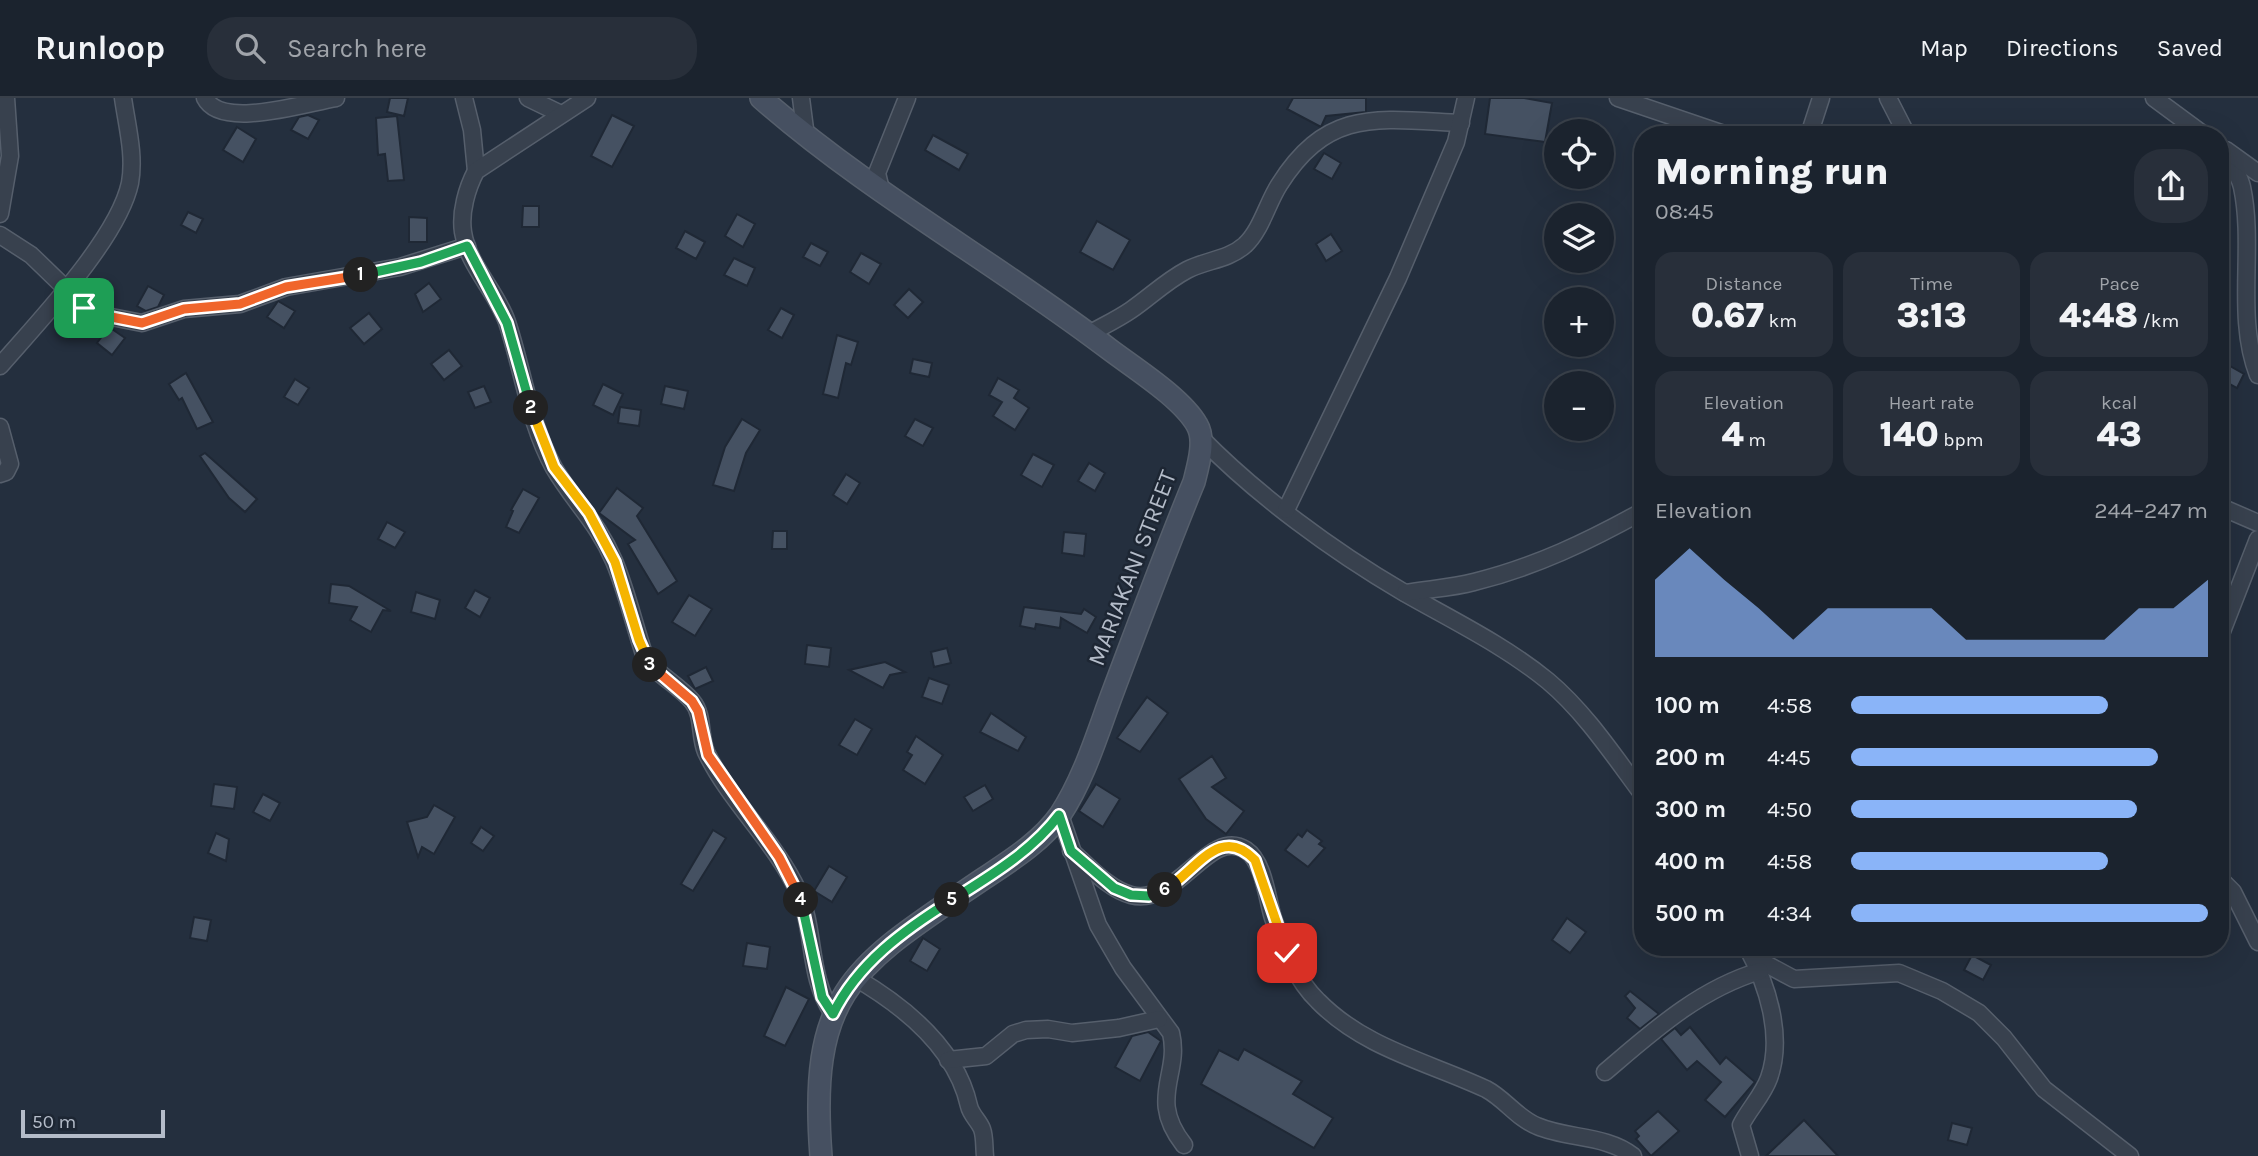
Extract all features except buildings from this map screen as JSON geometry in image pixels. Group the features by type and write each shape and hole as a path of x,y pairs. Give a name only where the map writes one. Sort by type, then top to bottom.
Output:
{"street":[{"path":"0,214 10,156 6,98"},
{"path":"0,366 66,289 117,215 130,183 132,159 123,98"},
{"path":"205,98 217,111 234,116 336,98"},
{"path":"464,98 472,130 476,170"},
{"path":"528,98 561,114"},
{"path":"587,98 476,170 469,184 462,228 467,246 507,323 527,397 549,457 569,491 589,513 615,562 645,657 652,667 692,701 698,711 708,755 779,857 799,893 822,997 833,1014"},
{"path":"761,98 806,137 1089,334 1166,392 1197,425 1201,438 1231,468 1325,540 1405,593 1449,615 1549,682 1607,746 1634,783"},
{"path":"801,98 806,137"},
{"path":"881,190 877,173 907,98"},
{"path":"1286,510 1398,278 1456,142 1466,98"},
{"path":"1618,98 1700,126"},
{"path":"1813,126 1821,98"},
{"path":"1888,98 1902,126"},
{"path":"2154,98 2192,126"},
{"path":"1089,334 1128,312 1188,270 1223,258 1244,246 1254,235 1266,207 1290,169 1328,132 1348,124 1398,120 1461,123"},
{"path":"2229,153 2258,173"},
{"path":"2229,162 2241,184 2248,331 2251,358 2258,375"},
{"path":"0,235 31,255 91,313 142,323 184,309 240,304 286,287 400,267 467,246"},
{"path":"0,427 10,464 6,472 0,474"},
{"name":"MARIAKANI STREET","path":"821,1156 817,1089 824,1042 833,1014 854,977 928,915 1024,850 1048,830 1059,815 1085,764 1194,482 1201,438"},
{"path":"2229,511 2258,523"},
{"path":"1405,593 1472,583 1520,569 1573,549 1634,516"},
{"path":"2229,614 2258,540"},
{"path":"1059,815 1098,925 1123,968 1171,1033 1173,1044 1165,1090 1166,1105 1170,1120 1184,1145"},
{"path":"1071,851 1114,888 1131,895 1149,896 1167,889 1220,846 1233,845 1246,850 1255,860 1274,920 1303,985 1332,1015 1354,1031 1391,1050 1489,1091 1536,1126 1608,1144 1633,1156"},
{"path":"2229,888 2258,942"},
{"path":"1605,1072 1672,1017 1733,979 1753,958"},
{"path":"1750,1156 1741,1125 1770,1077 1774,1023 1753,958"},
{"path":"1753,958 1794,979 1876,972 1899,973 1942,991 1979,1013 2004,1038 2044,1089 2130,1156"},
{"path":"854,977 907,1012 948,1060 962,1081 971,1113 982,1127 985,1156"},
{"path":"948,1060 986,1056 1013,1034 1026,1030 1048,1029 1072,1033 1119,1028 1160,1019"}],"route":[{"path":"84,308 91,313 121,316 142,323 184,309 240,304 286,287 400,267 467,246 473,262 502,310 527,397 554,467 569,491 589,513 615,562 645,657 652,667 692,701 698,711 704,748 718,772 760,828 799,893 822,997 833,1014 854,977 877,955 928,915 1002,867 1048,830 1059,815 1071,851 1114,888 1131,895 1149,896 1167,889 1220,846 1233,845 1246,850 1255,860 1287,953"}]}
